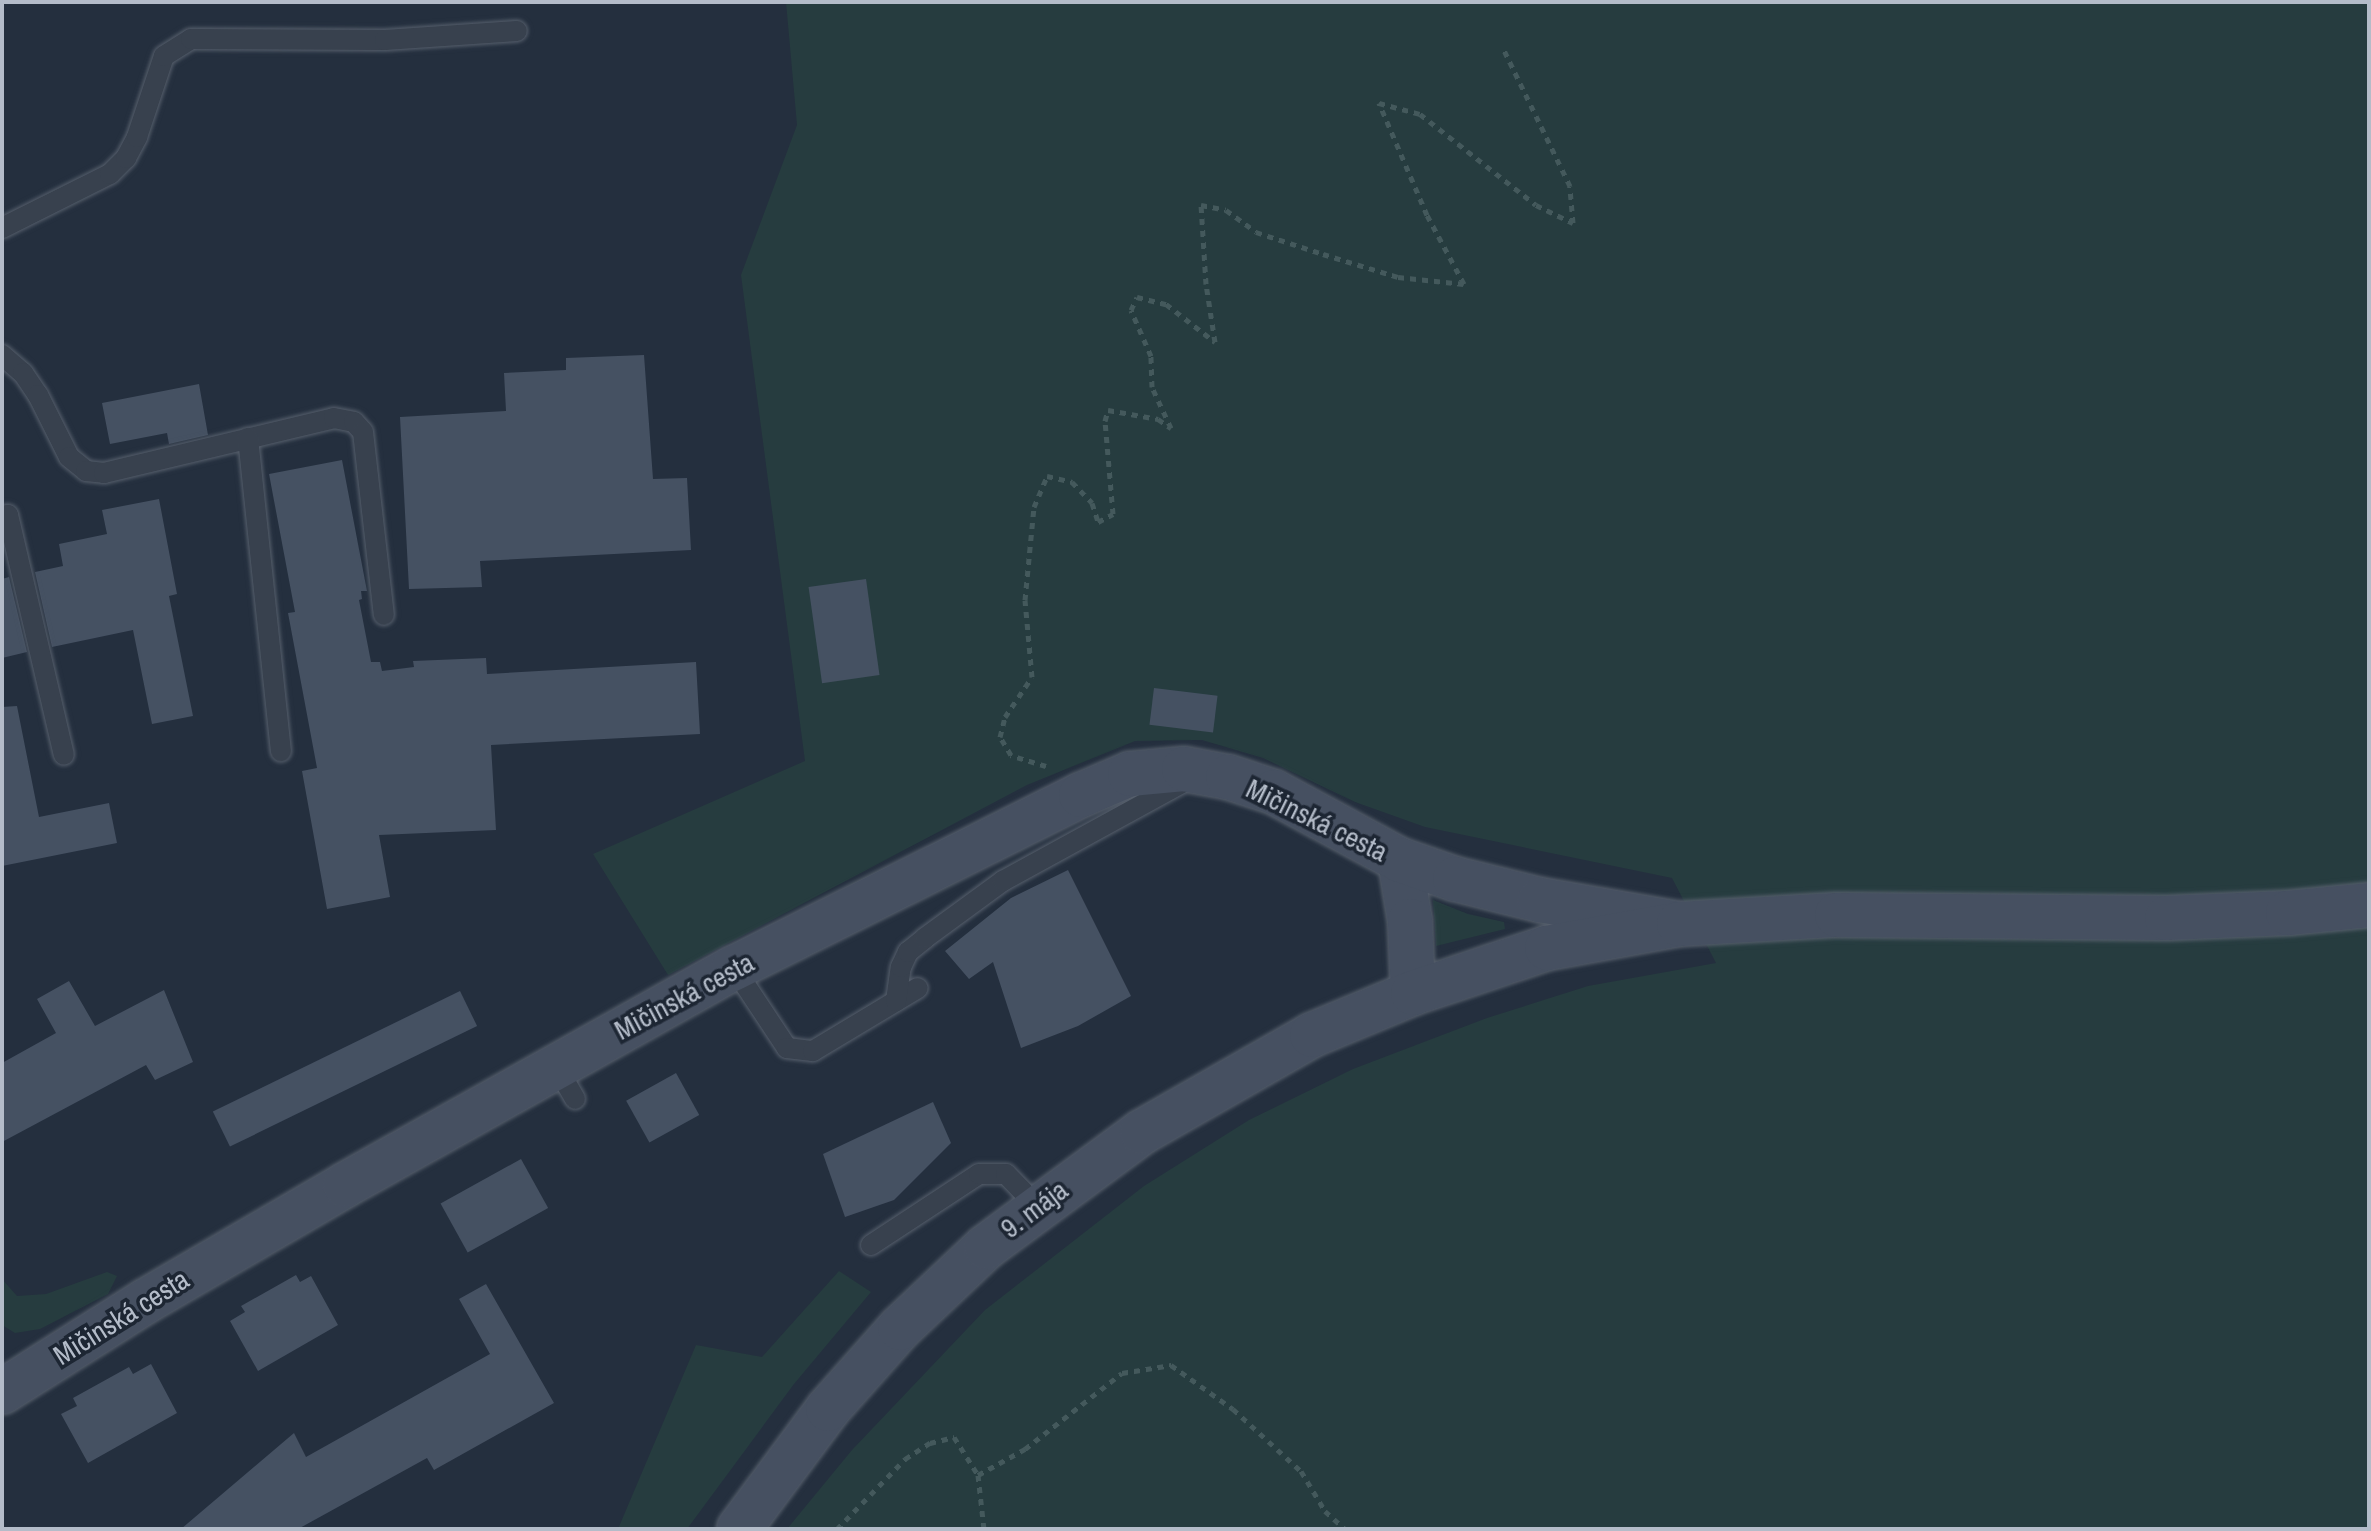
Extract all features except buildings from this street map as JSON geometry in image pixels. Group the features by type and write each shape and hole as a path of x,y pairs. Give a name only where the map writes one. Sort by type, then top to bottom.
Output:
{"street":[{"name":"Mičinská cesta","path":"2,1392 173,1285 566,1082 734,968 1081,795 1130,774 1184,769 1274,792 1400,860 1455,879 1540,900 1679,924"},
{"name":"Mičinská cesta","path":"1400,860 1410,921 1413,993"},
{"path":"1679,924 1837,915 2167,918 2288,913 2369,905"},
{"name":"9. mája","path":"739,1529 828,1409 900,1328 986,1247 1142,1132 1312,1035 1413,993 1547,948 1679,924"}],"lane":[{"path":"2,228 110,174 126,158 137,137 164,56 191,39 356,41 517,31"},
{"path":"2,355 23,373 38,395 69,457 86,471 104,473 334,418 354,422 363,432 384,615"},
{"path":"248,438 281,751"},
{"path":"2,516 8,515 64,755"},
{"path":"896,1001 901,967 908,952 925,938 1003,881 1204,773"},
{"path":"734,968 787,1048 813,1051 918,988"},
{"path":"871,1245 979,1174 1006,1174 1038,1207"}],"path":[{"path":"1081,795 1042,762 1011,755 1000,737 1005,717 1032,677 1025,600 1029,538 1034,507 1047,476 1072,482 1092,503 1098,522 1113,514 1105,421 1108,410 1158,419 1171,428 1152,387 1151,356 1131,310 1137,297 1166,304 1215,342 1206,284 1201,205 1226,210 1256,232 1353,264 1398,277 1464,284 1427,215 1379,103 1420,114 1536,205 1573,223 1570,186 1503,48"},
{"path":"978,1475 1025,1449 1122,1373 1171,1365 1233,1409 1301,1471 1325,1511 1345,1529"},
{"path":"837,1529 905,1459 930,1443 954,1437 978,1475 984,1529"}],"green space":[{"path":"786,2 2369,2 2369,1529 787,1529 852,1450 985,1310 1144,1186 1249,1120 1353,1069 1487,1018 1588,986 1716,963 1672,878 1425,827 1355,802 1263,758 1202,740 1135,741 1027,785 668,975 593,854 805,761 741,275 797,125"},
{"path":"1433,900 1468,914 1504,922 1505,929 1436,946"},
{"path":"839,1271 871,1292 794,1384 687,1529 618,1529 696,1345 762,1357"},
{"path":"107,1272 117,1276 108,1294 40,1329 15,1333 2,1325 2,1279 17,1296 46,1294"}]}
